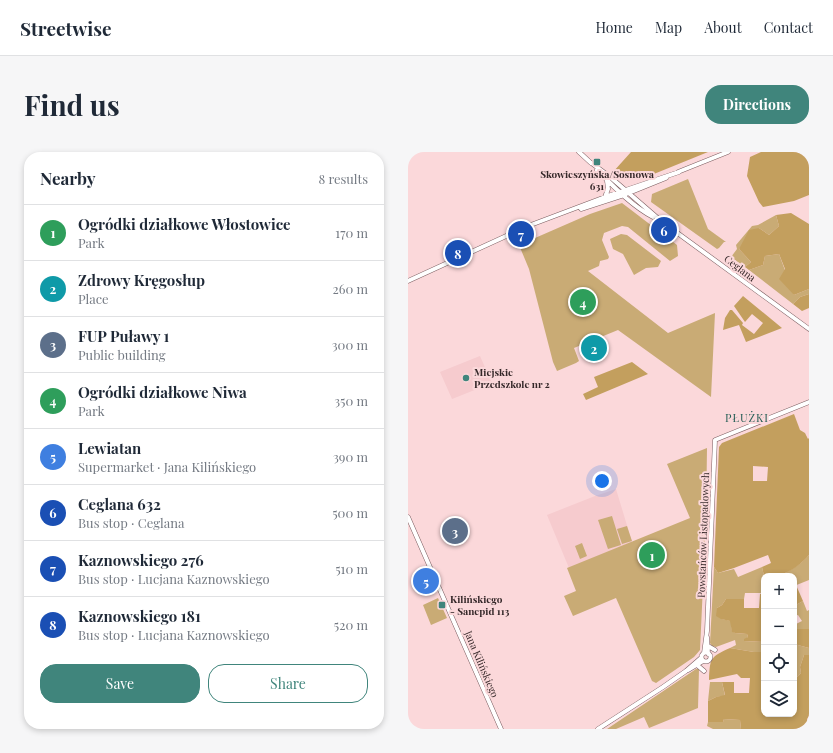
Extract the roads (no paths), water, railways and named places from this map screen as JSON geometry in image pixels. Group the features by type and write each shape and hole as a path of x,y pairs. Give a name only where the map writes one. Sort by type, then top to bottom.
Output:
{"street":[{"path":"579,152 606,179 624,192"},
{"path":"408,280 528,226 605,197 639,189 728,152"},
{"path":"590,162 604,172 624,192"},
{"path":"566,212 585,207 679,172"},
{"path":"605,197 608,189 606,179"},
{"path":"638,201 637,195 639,189"},
{"name":"Ceglana","path":"624,192 809,329"},
{"name":"Ceglana","path":"624,192 649,214 661,220"},
{"name":"Powstańców Listopadowych","path":"706,653 714,440 809,402"},
{"name":"Jana Kilińskiego","path":"408,517 502,729"},
{"name":"Powstańców Listopadowych","path":"706,653 708,646 707,631"},
{"path":"708,646 715,650"},
{"path":"598,729 702,660 706,662 710,657 706,653 702,660 697,665 686,671"},
{"path":"697,665 704,671"}],"place":[{"name":"Skowieszyńska/Sosnowa 631","path":"597,162"},
{"name":"Ceglana 632","path":"664,230"},
{"name":"Kaznowskiego 276","path":"521,234"},
{"name":"Kaznowskiego 181","path":"458,253"},
{"name":"Ogródki działkowe Niwa","path":"583,302"},
{"name":"Zdrowy Kręgosłup","path":"594,348"},
{"name":"Miejskie Przedszkole nr 2","path":"466,378"},
{"name":"FUP Puławy 1","path":"455,531"},
{"name":"Ogródki działkowe Włostowice","path":"652,555"},
{"name":"Lewiatan","path":"426,581"},
{"name":"Kilińskiego - Sanepid 113","path":"442,605"}],"district":[{"name":"PŁUŻKI","path":"747,417"}]}
